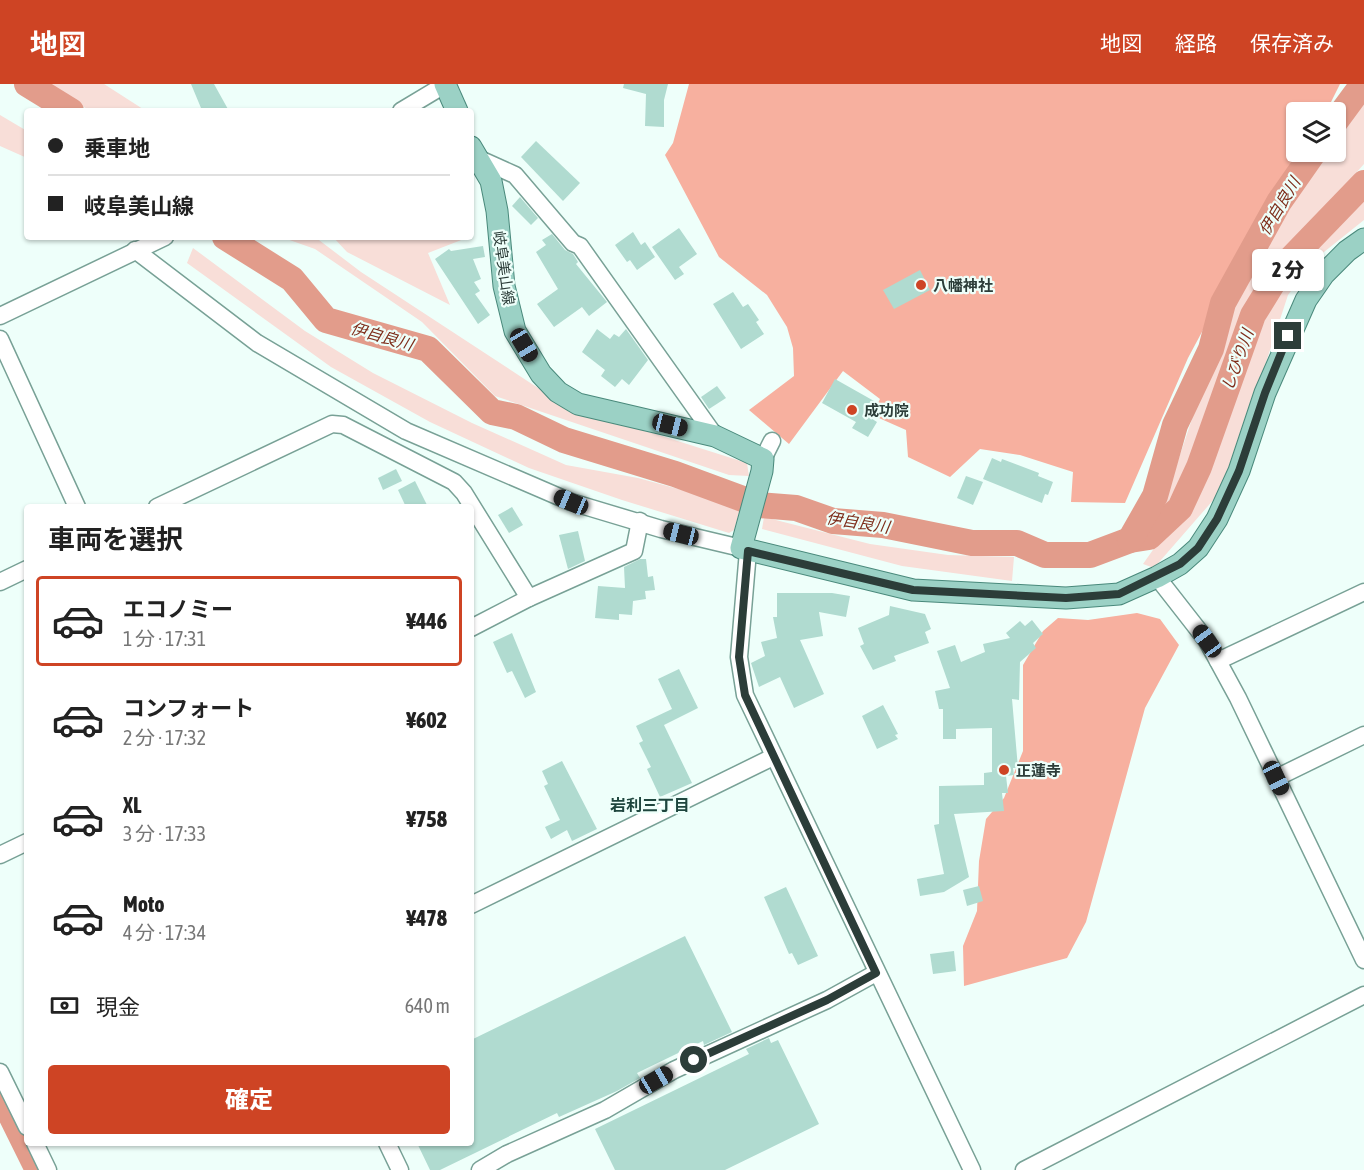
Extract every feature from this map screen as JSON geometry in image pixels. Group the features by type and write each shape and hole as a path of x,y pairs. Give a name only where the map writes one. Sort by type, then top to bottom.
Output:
{"main road":[{"path":"446,84 456,108"},
{"name":"岐阜美山線","path":"474,154 491,181 497,211 504,286 515,331 541,374 558,392 578,404 716,436 766,457 744,544"},
{"path":"744,544 913,590 1066,598 1119,594 1157,577 1180,564 1198,548 1217,519 1239,471 1265,393 1306,300 1324,274 1364,239"}],"street":[{"path":"406,108 446,84"},
{"path":"474,153 515,175 573,243 580,246 716,436"},
{"path":"0,316 157,240"},
{"path":"135,250 257,343 406,431 571,502 661,529 744,544 739,657 745,695 972,1170"},
{"path":"0,339 76,504"},
{"path":"163,504 332,424 343,425 454,482 471,504"},
{"path":"474,509 529,598"},
{"path":"474,626 529,598 634,550 640,521"},
{"path":"0,582 24,570"},
{"path":"1157,577 1197,627 1218,661 1364,960"},
{"path":"1218,661 1364,592"},
{"path":"1276,778 1364,735"},
{"path":"474,904 773,757"},
{"path":"0,855 24,844"},
{"path":"480,1170 507,1154 605,1110 674,1070 827,1000 876,973"},
{"path":"1024,1170 1364,995"},
{"path":"0,1071 24,1117"},
{"path":"36,1146 48,1170"},
{"path":"388,1146 400,1170"}],"shaded area":[{"path":"44,84 104,84 141,108 86,108"},
{"path":"689,84 1340,84 1331,102 1286,102 1286,162 1297,162 1257,229 1188,358 1125,503 1071,502 1073,472 1020,455 980,449 950,477 908,457 906,430 872,415 880,399 843,371 789,444 749,410 794,376 793,348 787,327 767,295 719,257 665,155 673,143"},
{"path":"1364,93 1364,164 1277,262 1245,315 1190,463 1159,518 1234,293 1319,162 1346,162 1346,120"},
{"path":"0,115 24,129 24,157 0,146"},
{"path":"1364,197 1364,220 1314,260 1288,295 1235,457 1215,498 1154,568 1143,564 1182,507 1208,463 1256,342 1286,280 1307,251 1332,223"},
{"path":"290,240 319,240 361,272 564,405 747,463 749,476 729,475 495,396 422,322 315,249"},
{"path":"336,240 461,240 428,253 450,305 347,252"},
{"path":"193,248 305,331 373,373 472,423 566,465 638,478 741,506 734,530 729,533 529,468 430,422 331,367 187,263"},
{"path":"764,517 870,544 948,555 1014,557 1012,581 902,566 762,529"},
{"path":"1137,613 1160,619 1179,645 1145,708 1086,922 1067,958 964,986 963,946 977,911 979,861 986,819 1004,798 1023,751 1023,665 1043,631 1058,618 1088,620"}],"building":[{"path":"191,84 214,84 227,108 201,108"},
{"path":"624,84 668,84 664,100 664,127 645,126 646,94 623,88"},
{"path":"536,141 580,183 563,201 521,157"},
{"path":"520,197 538,218 531,225 512,206"},
{"path":"679,228 697,254 679,267 684,274 675,280 652,247"},
{"path":"633,232 641,245 645,242 655,257 637,270 630,260 627,262 615,245"},
{"path":"552,234 565,250 573,254 578,262 576,264 607,302 589,316 582,307 554,327 537,304 558,289 536,252 546,245 542,240"},
{"path":"483,246 485,257 473,259 481,279 474,282 480,291 475,294 490,315 478,324 435,259 449,249 451,251"},
{"path":"920,270 930,290 894,309 883,290"},
{"path":"733,292 743,307 748,304 759,320 756,322 764,334 741,349 713,304"},
{"path":"597,329 610,339 614,334 619,337 626,329 648,360 629,385 622,379 615,387 601,376 605,370 582,352"},
{"name":"成功院","path":"835,379 874,401 866,415 877,422 868,437 852,428 856,422 822,403"},
{"path":"717,386 726,398 709,409 701,397"},
{"path":"992,458 1001,462 1002,459 1039,473 1038,476 1053,482 1042,503 983,479"},
{"path":"396,469 402,481 383,490 378,478"},
{"path":"966,476 983,482 973,505 957,498"},
{"path":"415,481 426,504 405,504 398,490"},
{"path":"512,507 523,525 509,533 498,515"},
{"path":"578,531 585,561 568,569 559,535"},
{"path":"640,559 646,559 648,577 653,576 655,590 645,591 646,599 633,601 632,615 619,614 619,620 595,618 598,586 625,588 624,567"},
{"path":"777,593 832,593 850,596 846,617 819,612 823,636 800,640 824,694 794,708 780,677 759,687 751,663 765,656 761,642 777,638 773,617 777,617"},
{"path":"890,606 925,614 931,629 925,632 929,643 894,656 896,661 873,670 860,646 864,644 858,628 889,615"},
{"path":"1032,620 1043,634 1033,643 1036,648 1020,662 1019,700 1012,699 1018,768 1013,768 1014,775 1006,776 1008,793 1002,793 1004,811 954,814 969,877 944,892 920,896 917,879 944,874 934,825 939,824 939,786 984,785 984,773 992,772 992,728 956,729 956,739 943,739 943,709 939,709 935,691 950,688 937,651 955,645 961,662 985,652 983,644 1010,638 1006,633 1020,621 1025,626"},
{"path":"512,633 536,692 525,698 512,671 507,673 493,642"},
{"path":"679,669 698,708 664,725 692,783 660,797 647,769 651,767 639,743 643,741 636,726 672,709 658,679"},
{"path":"883,705 898,734 895,735 898,739 877,749 862,716"},
{"path":"562,761 597,829 572,841 567,830 551,839 545,827 560,820 544,786 548,784 542,771"},
{"path":"979,886 983,901 967,906 963,890"},
{"path":"786,887 818,956 798,965 792,953 789,954 764,897"},
{"path":"685,936 732,1032 704,1045 703,1041 637,1073 640,1078 617,1091 559,1117 557,1113 440,1170 430,1170 418,1146 474,1146 474,1039"},
{"path":"954,951 956,971 933,974 930,954"},
{"path":"769,1038 771,1043 778,1040 819,1124 725,1170 615,1170 595,1129 749,1054 746,1049"}],"waterway":[{"name":"伊自良川","path":"27,84 66,108"},
{"name":"伊自良川","path":"1346,107 1363,84"},
{"name":"伊自良川","path":"1130,540 1155,496 1175,425 1211,349 1223,303 1279,202 1307,162"},
{"name":"伊自良川","path":"230,240 292,279 326,320 428,349 492,412 516,417 564,440 675,474 759,505 796,508 833,521 883,525 972,543 1017,543 1045,555 1090,555 1130,540 1149,537 1180,508 1199,467 1253,315 1282,268 1364,183"},
{"path":"0,1093 24,1142"},
{"path":"26,1146 38,1170"}],"place":[{"name":"八幡神社","path":"921,285"},
{"name":"成功院","path":"852,410"},
{"name":"正蓮寺","path":"1004,770"}],"district":[{"name":"岩利三丁目","path":"650,805"}],"route":[{"path":"694,1060 827,1000 876,973 745,695 739,657 748,551 913,590 1066,598 1091,594 1119,594 1180,564 1198,548 1217,519 1239,471 1265,393 1288,336"}],"water label":[{"name":"しびり川","path":"1237,360"}]}
